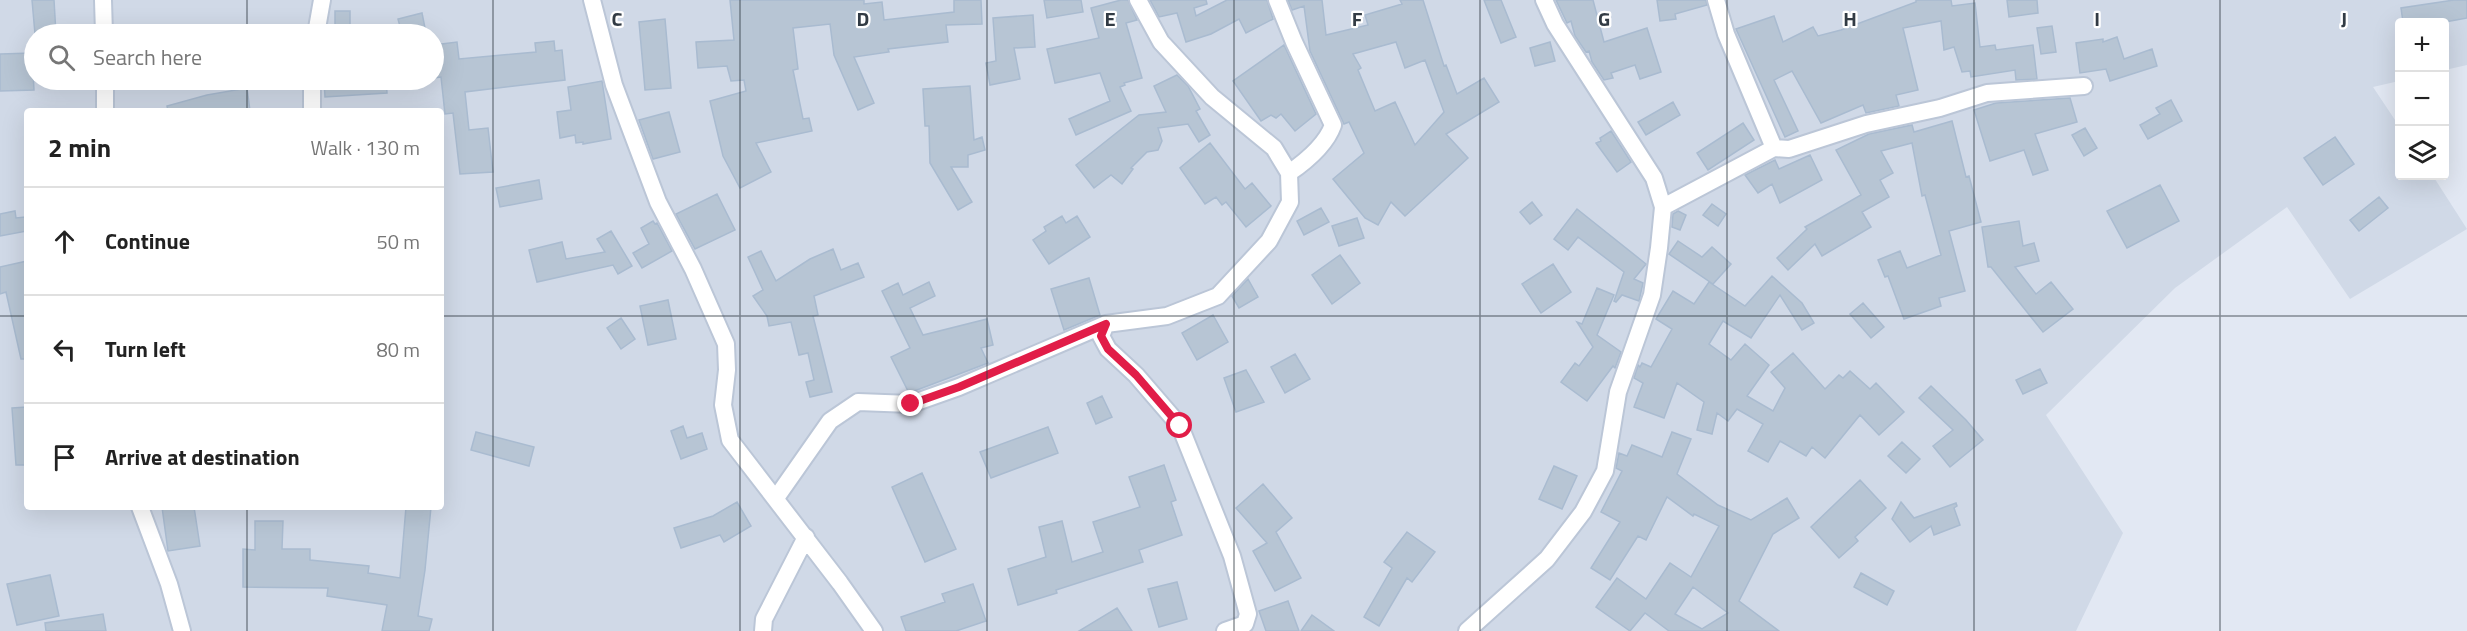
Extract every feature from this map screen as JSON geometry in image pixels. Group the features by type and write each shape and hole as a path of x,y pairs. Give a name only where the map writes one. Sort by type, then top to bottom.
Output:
{"street":[{"path":"103,0 104,24"},
{"path":"318,24 322,0"},
{"path":"592,0 614,86 658,202 693,269 726,344 727,370 723,405 730,440 806,537 874,631"},
{"path":"776,498 830,421 858,402 911,404 959,387 1106,324 1167,316 1218,296 1269,241 1290,202 1289,173 1274,148 1212,97 1161,42 1138,0"},
{"path":"1277,0 1333,125 1331,132 1306,161 1289,173"},
{"path":"1467,631 1547,559 1583,512 1605,471 1618,392 1652,295 1663,207 1654,178 1561,34 1544,0"},
{"path":"1716,0 1726,34 1774,148"},
{"path":"1663,207 1774,148 1789,149 1866,124 1940,108 1987,93 2084,86"},
{"path":"105,90 105,108"},
{"path":"312,90 312,108"},
{"path":"1106,324 1101,336 1108,349 1136,375 1180,426 1232,556 1248,615 1246,628 1225,631"},
{"path":"141,510 169,584 182,631"},
{"path":"763,631 764,620 806,537"}],"shaded area":[{"path":"0,0 2467,0 2467,65 2449,69 2449,18 2395,18 2395,82 2373,87 2395,120 2395,180 2436,180 2467,229 2350,299 2287,207 2175,288 2046,415 2123,533 2076,631 0,631"}],"building":[{"path":"32,0 54,0 55,24 34,24"},
{"path":"730,0 864,0 864,4 882,2 884,20 954,12 954,0 981,0 982,24 946,25 948,42 888,49 889,52 854,57 874,103 858,110 834,55 830,24 793,28 798,69 793,70 803,119 809,118 812,131 756,143 771,172 740,188 723,156 710,101 746,91 744,80 731,81 727,66 698,68 696,42 734,40"},
{"path":"1044,0 1081,0 1083,12 1047,18"},
{"path":"1128,0 1137,20 1126,23 1142,78 1124,83 1125,85 1120,87 1131,111 1076,135 1069,119 1110,101 1100,73 1055,83 1047,49 1099,38 1091,8"},
{"path":"1150,0 1206,0 1207,4 1194,8 1196,16 1227,0 1267,0 1273,19 1246,33 1239,19 1211,34 1186,42 1177,13 1159,17"},
{"path":"1288,0 1322,0 1326,35 1368,25 1365,15 1402,4 1400,0 1423,0 1444,66 1446,65 1457,94 1484,78 1499,102 1446,134 1468,158 1405,216 1391,202 1378,225 1365,218 1333,179 1364,153 1349,122 1344,124 1310,51 1304,6 1292,10","holes":["1396,42 1405,68 1425,60 1444,112 1415,145 1395,102 1375,111 1358,70 1361,68 1353,54"]},
{"path":"1484,0 1501,0 1516,37 1501,43"},
{"path":"1556,0 1593,0 1604,42 1647,28 1661,72 1640,79 1635,65 1611,73 1613,78 1604,80 1592,62 1589,51 1586,52 1575,36 1571,21 1567,23"},
{"path":"1657,0 1706,0 1707,5 1675,14 1676,19 1660,21"},
{"path":"1916,0 1951,0 1952,6 1975,3 1980,47 1995,45 1996,50 2033,45 2037,79 2016,80 2015,70 1971,77 1970,71 1962,72 1954,47 1944,50 1941,21 1903,28 1918,90 1896,95 1899,106 1866,113 1863,105 1821,123 1792,71 1774,80 1798,131 1785,137 1736,29 1774,16 1783,42 1813,27 1818,36 1841,30 1916,2"},
{"path":"2007,0 2037,0 2038,13 2009,17"},
{"path":"2467,0 2467,18 2449,21 2449,18 2402,18 2401,8"},
{"path":"335,11 350,11 350,24 335,24"},
{"path":"422,13 424,24 399,24 398,19"},
{"path":"1033,15 1035,47 1014,48 1020,79 990,85 986,63 996,61 993,18"},
{"path":"665,19 671,88 645,90 639,22"},
{"path":"2052,26 2056,52 2041,54 2037,28"},
{"path":"2117,37 2124,59 2152,49 2157,66 2110,81 2106,69 2080,73 2076,43 2103,39 2103,42"},
{"path":"554,41 555,51 562,50 565,80 465,92 469,130 488,128 493,172 460,174 453,113 445,114 442,90 444,44 457,42 459,59 536,52 535,43"},
{"path":"1550,42 1555,61 1535,66 1530,48"},
{"path":"1284,45 1316,114 1295,131 1281,114 1276,118 1271,115 1261,121 1233,81"},
{"path":"24,53 24,90 34,90 0,91 0,54"},
{"path":"1177,75 1188,86 1200,109 1196,111 1210,135 1199,142 1188,124 1158,128 1162,141 1158,150 1147,152 1131,168 1133,169 1122,184 1111,175 1094,188 1076,165 1139,115 1166,112 1154,86"},
{"path":"602,81 611,139 583,144 583,142 576,143 575,135 560,138 557,112 571,110 568,87"},
{"path":"970,86 974,140 982,137 985,150 968,155 968,167 951,167 972,202 958,210 930,163 929,126 925,126 923,89"},
{"path":"247,90 250,108 167,108 167,106 207,95"},
{"path":"325,90 387,90 387,93 325,97"},
{"path":"2070,98 2077,122 2035,134 2048,170 2033,175 2024,150 1990,161 1974,110 1996,103"},
{"path":"2171,100 2182,121 2148,139 2140,125 2160,114 2156,108"},
{"path":"1673,102 1680,115 1646,135 1638,122"},
{"path":"669,112 680,152 653,159 639,120"},
{"path":"1952,121 1966,177 1969,176 1981,222 1949,231 1965,291 1939,298 1941,306 1904,319 1888,276 1885,277 1878,260 1900,251 1907,268 1941,255 1925,195 1922,196 1912,143 1881,151 1893,173 1880,180 1889,197 1862,212 1871,227 1822,256 1815,244 1788,270 1777,258 1807,229 1805,227 1861,195 1836,150 1869,134 1912,125 1914,132"},
{"path":"1743,123 1754,140 1708,170 1697,153"},
{"path":"2085,128 2097,148 2084,156 2072,135"},
{"path":"1611,131 1631,162 1617,172 1596,143"},
{"path":"2335,137 2354,164 2323,185 2304,158"},
{"path":"1210,143 1245,189 1252,183 1271,206 1246,227 1226,202 1222,205 1216,197 1205,204 1180,168"},
{"path":"1810,155 1822,180 1780,203 1772,184 1758,193 1745,175 1775,160 1779,169"},
{"path":"539,180 542,199 500,207 496,188"},
{"path":"2160,185 2179,221 2127,248 2107,211"},
{"path":"717,194 735,230 695,249 676,214"},
{"path":"2379,197 2388,208 2359,231 2350,220"},
{"path":"1532,202 1542,215 1530,224 1520,212"},
{"path":"1712,204 1726,214 1718,226 1703,215"},
{"path":"1321,208 1329,222 1304,235 1297,221"},
{"path":"1577,209 1646,264 1634,279 1643,283 1639,301 1622,295 1616,302 1614,301 1624,272 1578,237 1568,250 1554,239"},
{"path":"15,211 16,218 24,217 24,232 0,236 0,214"},
{"path":"1678,211 1686,215 1680,230 1672,227 1673,214"},
{"path":"1062,216 1066,223 1077,216 1090,237 1049,264 1033,240 1046,231 1044,227"},
{"path":"1357,218 1364,238 1339,246 1332,226"},
{"path":"653,221 657,223 672,251 642,268 633,253 649,244 641,228"},
{"path":"2019,221 2023,246 2034,243 2039,261 2015,267 2036,294 2051,282 2073,309 2043,332 1991,267 1988,267 1982,227"},
{"path":"611,231 632,266 618,274 613,265 537,282 529,250 562,242 566,259 605,252 597,239"},
{"path":"1678,241 1702,257 1712,247 1731,264 1713,284 1669,254"},
{"path":"833,249 841,270 858,263 864,277 814,296 818,315 813,316 832,392 810,397 806,382 814,380 808,353 799,355 791,322 769,326 767,316 753,296 763,290 748,257 761,251 776,281 810,259"},
{"path":"1340,255 1360,283 1332,304 1312,275"},
{"path":"24,262 24,359 21,359 6,292 0,294 0,267"},
{"path":"1553,264 1571,292 1541,313 1522,284"},
{"path":"1772,276 1802,303 1814,323 1802,330 1780,295 1751,338 1723,321 1709,344 1731,360 1745,344 1769,365 1747,396 1773,411 1785,388 1771,372 1793,353 1825,389 1839,375 1843,378 1850,371 1870,389 1876,383 1904,412 1879,435 1860,415 1825,458 1812,447 1806,456 1780,441 1768,462 1748,451 1763,424 1737,409 1728,421 1717,413 1712,434 1697,430 1704,402 1677,383 1664,418 1634,407 1643,383 1634,378 1638,365 1640,367 1642,363 1651,367 1672,329 1656,319 1673,291 1694,304 1709,282 1745,306"},
{"path":"1089,278 1100,315 1064,330 1051,289"},
{"path":"1248,279 1258,297 1239,308 1232,296"},
{"path":"929,282 935,296 910,308 923,335 987,319 993,345 981,348 988,363 909,393 891,357 910,348 882,291 898,283 903,295"},
{"path":"1597,288 1614,295 1597,335 1621,352 1615,368 1613,366 1587,401 1561,382 1575,363 1579,366 1593,347 1577,322 1582,324"},
{"path":"668,300 676,339 648,345 640,306"},
{"path":"1863,303 1884,327 1871,338 1850,314"},
{"path":"1213,315 1228,342 1197,360 1182,333"},
{"path":"621,318 635,339 621,349 607,328"},
{"path":"1295,354 1310,379 1285,393 1271,367"},
{"path":"2040,369 2047,383 2023,394 2016,380"},
{"path":"1246,370 1264,402 1236,412 1224,378"},
{"path":"1931,386 1983,440 1950,467 1933,446 1953,430 1919,398"},
{"path":"1102,396 1112,417 1096,424 1087,403"},
{"path":"24,407 24,465 16,465 12,408"},
{"path":"683,426 687,438 702,433 707,449 681,459 671,431"},
{"path":"1048,427 1058,453 991,478 980,452"},
{"path":"476,432 534,447 529,466 471,450"},
{"path":"1672,432 1691,439 1677,474 1718,505 1751,520 1787,498 1799,518 1773,534 1739,601 1779,631 1669,631 1645,613 1630,631 1596,607 1617,578 1646,599 1670,563 1691,577 1719,526 1694,514 1693,516 1667,497 1646,540 1638,536 1610,580 1591,568 1620,522 1601,512 1622,471 1616,468 1619,453 1627,456 1632,445 1662,457","holes":["1693,587 1728,613 1702,629 1675,614"]},
{"path":"1902,442 1920,459 1906,473 1888,456"},
{"path":"1164,465 1176,500 1171,502 1182,535 1139,550 1143,562 1056,590 1057,593 1018,605 1008,569 1046,557 1039,527 1062,521 1072,562 1103,552 1093,522 1140,507 1129,477"},
{"path":"1554,466 1577,476 1562,509 1539,499"},
{"path":"922,473 956,549 925,562 892,487"},
{"path":"1860,480 1886,508 1855,537 1858,541 1839,558 1811,527"},
{"path":"1263,484 1292,518 1276,532 1301,578 1275,591 1253,551 1267,543 1236,508"},
{"path":"737,502 751,526 724,542 720,535 681,548 674,528 713,516"},
{"path":"1901,502 1914,518 1956,503 1957,506 1954,508 1960,525 1934,535 1931,526 1910,542 1892,519"},
{"path":"162,510 194,510 200,546 168,551"},
{"path":"406,510 431,510 418,616 432,619 429,631 382,631 387,605 327,596 328,588 243,587 243,549 255,550 255,521 283,521 282,549 310,549 310,560 369,566 368,573 400,578"},
{"path":"1407,532 1435,552 1412,582 1407,578 1379,626 1364,617 1392,568 1384,562"},
{"path":"1861,573 1894,591 1887,605 1854,587"},
{"path":"50,575 59,616 17,625 7,584"},
{"path":"1177,582 1187,619 1159,627 1148,589"},
{"path":"973,584 986,621 956,631 906,631 901,617 945,602 942,594"},
{"path":"1288,601 1299,631 1266,631 1259,611"},
{"path":"1117,608 1132,631 1079,631"},
{"path":"103,614 106,631 46,631 45,623"},
{"path":"1312,615 1334,631 1301,631"}],"route":[{"path":"911,404 959,387 1106,324 1101,336 1108,349 1136,375 1180,426"}]}
